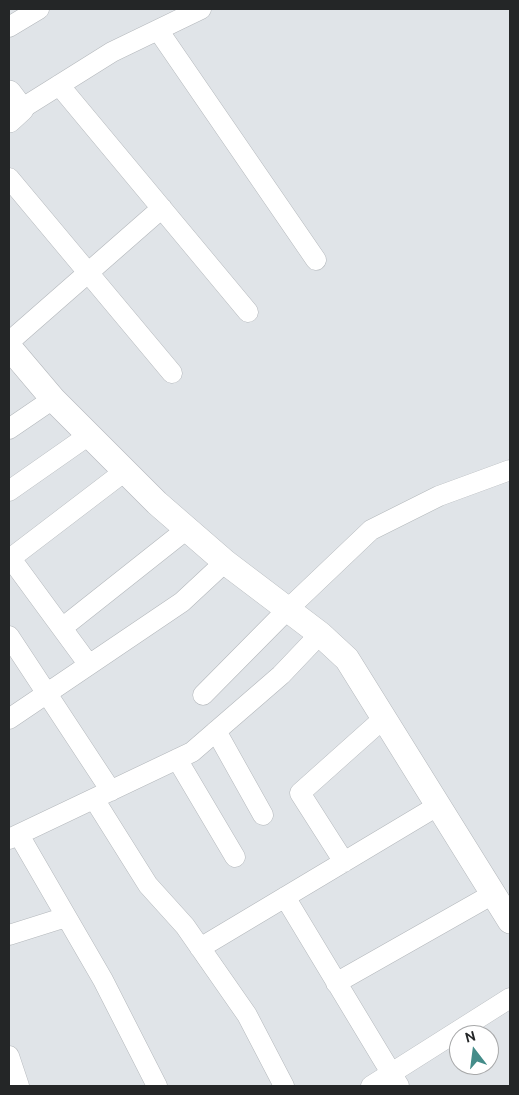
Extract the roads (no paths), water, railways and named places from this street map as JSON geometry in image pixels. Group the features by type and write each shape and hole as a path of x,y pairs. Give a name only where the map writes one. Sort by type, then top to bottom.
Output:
{"main road":[{"path":"9,347 53,400 187,530 224,562 320,634 346,659 510,921"}],"street":[{"path":"9,27 39,9"},
{"path":"13,107 59,85 112,52 201,9"},
{"path":"158,30 316,260"},
{"path":"59,85 248,312"},
{"path":"9,178 172,373"},
{"path":"9,342 162,208"},
{"path":"9,429 53,400"},
{"path":"9,490 88,435"},
{"path":"203,695 370,530 439,496 510,470"},
{"path":"89,665 10,557 125,471"},
{"path":"62,628 187,530"},
{"path":"9,718 182,602 224,562"},
{"path":"157,1086 129,1029 66,917 14,837 192,752 280,675 320,634"},
{"path":"9,636 47,694 103,795 148,885 185,926 247,1015 284,1086"},
{"path":"344,862 300,794 384,718"},
{"path":"216,731 262,815"},
{"path":"177,759 235,858"},
{"path":"200,948 439,805"},
{"path":"336,983 493,894"},
{"path":"285,897 395,1080"},
{"path":"9,935 66,917"},
{"path":"371,1086 395,1080 510,998"},
{"path":"9,1056 19,1086"}]}
